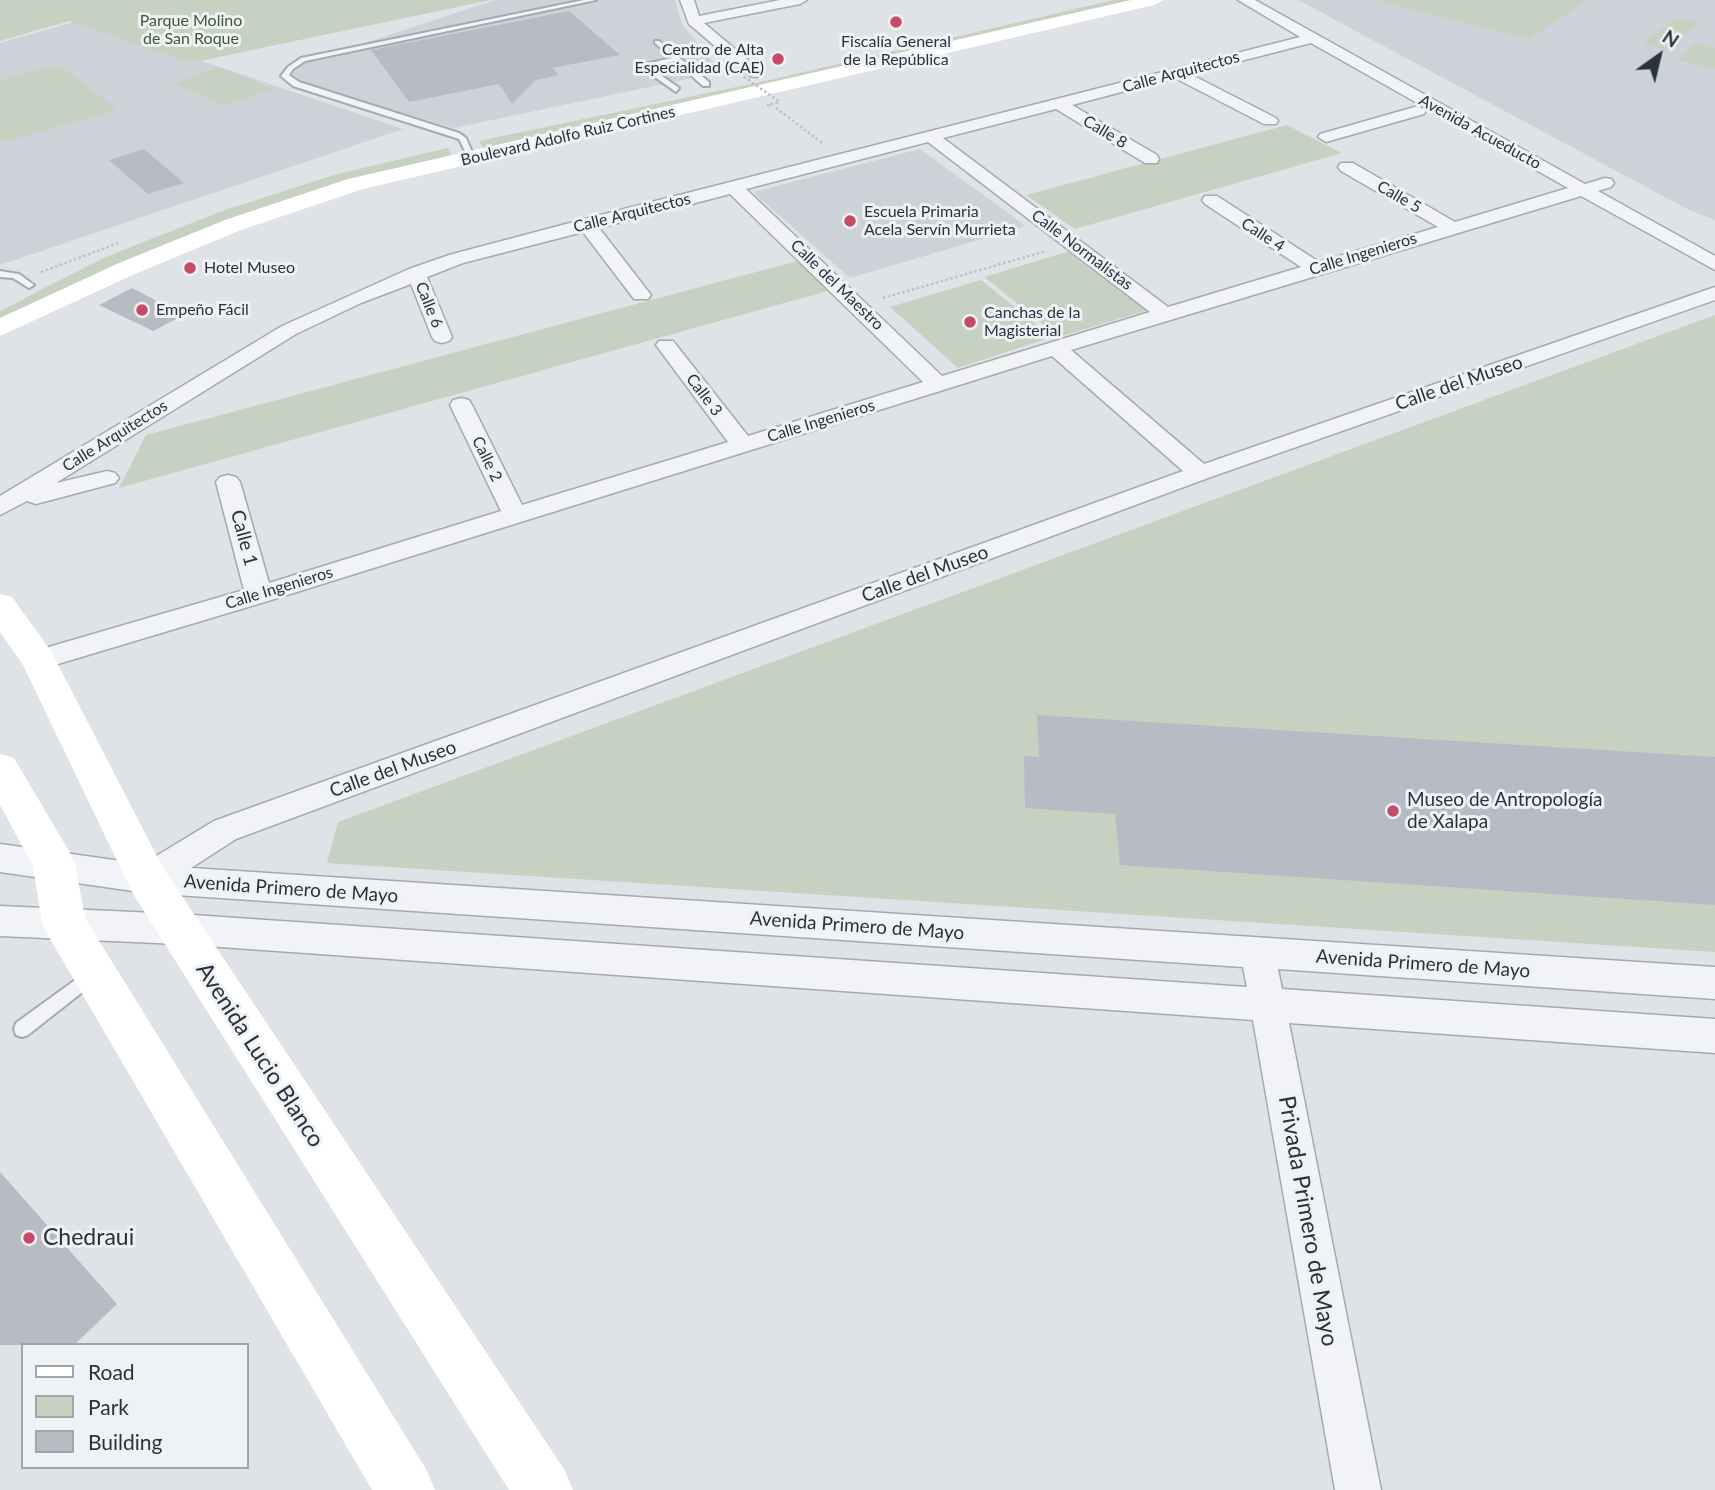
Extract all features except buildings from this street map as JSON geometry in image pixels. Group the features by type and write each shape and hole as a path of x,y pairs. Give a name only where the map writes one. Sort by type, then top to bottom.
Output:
{"main road":[{"name":"Boulevard Adolfo Ruiz Cortines","path":"0,328 128,268 278,208 467,148 706,84 760,91 1082,0"},
{"name":"Boulevard Adolfo Ruiz Cortines","path":"307,178 760,91 1154,0"},
{"path":"10,295 53,275"},
{"name":"Avenida Lucio Blanco","path":"0,606 38,660 146,879 543,1490"},
{"path":"0,769 54,864 64,923 405,1490"}],"street":[{"path":"687,0 695,21 760,91"},
{"path":"695,21 800,0"},
{"name":"Avenida Acueducto","path":"1245,0 1715,264"},
{"name":"Avenida Acueducto","path":"1270,0 1629,197"},
{"name":"Calle Arquitectos","path":"4,505 229,364 289,330 456,258 1312,38"},
{"path":"1282,46 1307,57"},
{"path":"1177,73 1270,121"},
{"path":"1326,137 1418,111 1368,87"},
{"name":"Calle 8","path":"1059,104 1151,159"},
{"name":"Calle Normalistas","path":"931,137 1165,313"},
{"name":"Calle 5","path":"1347,167 1451,227"},
{"name":"Calle Ingenieros","path":"38,660 259,595 514,513 1057,349 1165,313 1605,183"},
{"name":"Calle del Maestro","path":"733,187 859,305 938,384"},
{"name":"Calle 4","path":"1211,200 1316,269"},
{"path":"587,224 641,295"},
{"name":"Calle 6","path":"416,273 442,337"},
{"name":"Calle del Museo","path":"146,879 225,830 1200,473 1715,293"},
{"name":"Calle 3","path":"666,345 743,445"},
{"path":"1057,349 1200,473"},
{"name":"Calle 2","path":"461,404 514,513"},
{"path":"4,505 107,478"},
{"name":"Calle 1","path":"229,482 259,595"},
{"name":"Avenida Primero de Mayo","path":"0,858 146,879 1715,983"},
{"path":"0,920 178,929 1715,1036"},
{"name":"Privada Primero de Mayo","path":"1258,953 1358,1490"}],"lane":[{"path":"467,148 296,84 285,76 290,68 303,59 593,0"},
{"path":"657,42 706,84"},
{"path":"676,90 643,66 677,59"},
{"path":"0,274 16,276 29,285"},
{"path":"22,1029 95,973"}],"path":[{"path":"733,73 728,69 732,68 780,102 768,105 760,91"},
{"path":"760,91 845,160"},
{"path":"859,305 1073,243"}],"shaded area":[{"path":"495,0 675,0 682,24 721,72 454,128 306,84 292,74 304,63"},
{"path":"1298,0 1715,0 1715,220 1689,210"},
{"path":"81,20 403,129 0,265 0,43"},
{"path":"920,149 1026,226 850,278 753,192"}],"green space":[{"name":"Parque Molino de San Roque","path":"0,0 491,0 190,63 69,21 0,41"},
{"path":"1114,0 1142,0 485,150 479,141 765,81"},
{"path":"1587,0 1528,39 1382,2"},
{"path":"1676,18 1699,23 1666,50 1643,44"},
{"path":"1696,43 1715,47 1715,69 1678,60"},
{"path":"59,65 118,110 0,143 0,80"},
{"path":"219,67 273,89 225,106 173,83"},
{"path":"1287,125 1342,153 1075,229 1026,195"},
{"path":"448,148 451,155 340,183 0,327 0,311 103,258 222,211 337,174"},
{"path":"1070,251 1148,310 1059,337 984,277"},
{"path":"801,260 831,290 119,488 146,435"},
{"name":"Canchas de la Magisterial","path":"981,280 1052,337 958,368 890,307"},
{"path":"1715,315 1715,952 327,863 338,822"}],"place":[{"name":"Fiscalía General de la República","path":"896,22"},
{"name":"Centro de Alta Especialidad (CAE)","path":"778,59"},
{"name":"Escuela Primaria Acela Servín Murrieta","path":"850,221"},
{"name":"Hotel Museo","path":"190,268"},
{"name":"Empeño Fácil","path":"142,310"},
{"name":"Canchas de la Magisterial","path":"970,322"},
{"name":"Museo de Antropología de Xalapa","path":"1393,811"},
{"name":"Chedraui","path":"29,1238"}]}
